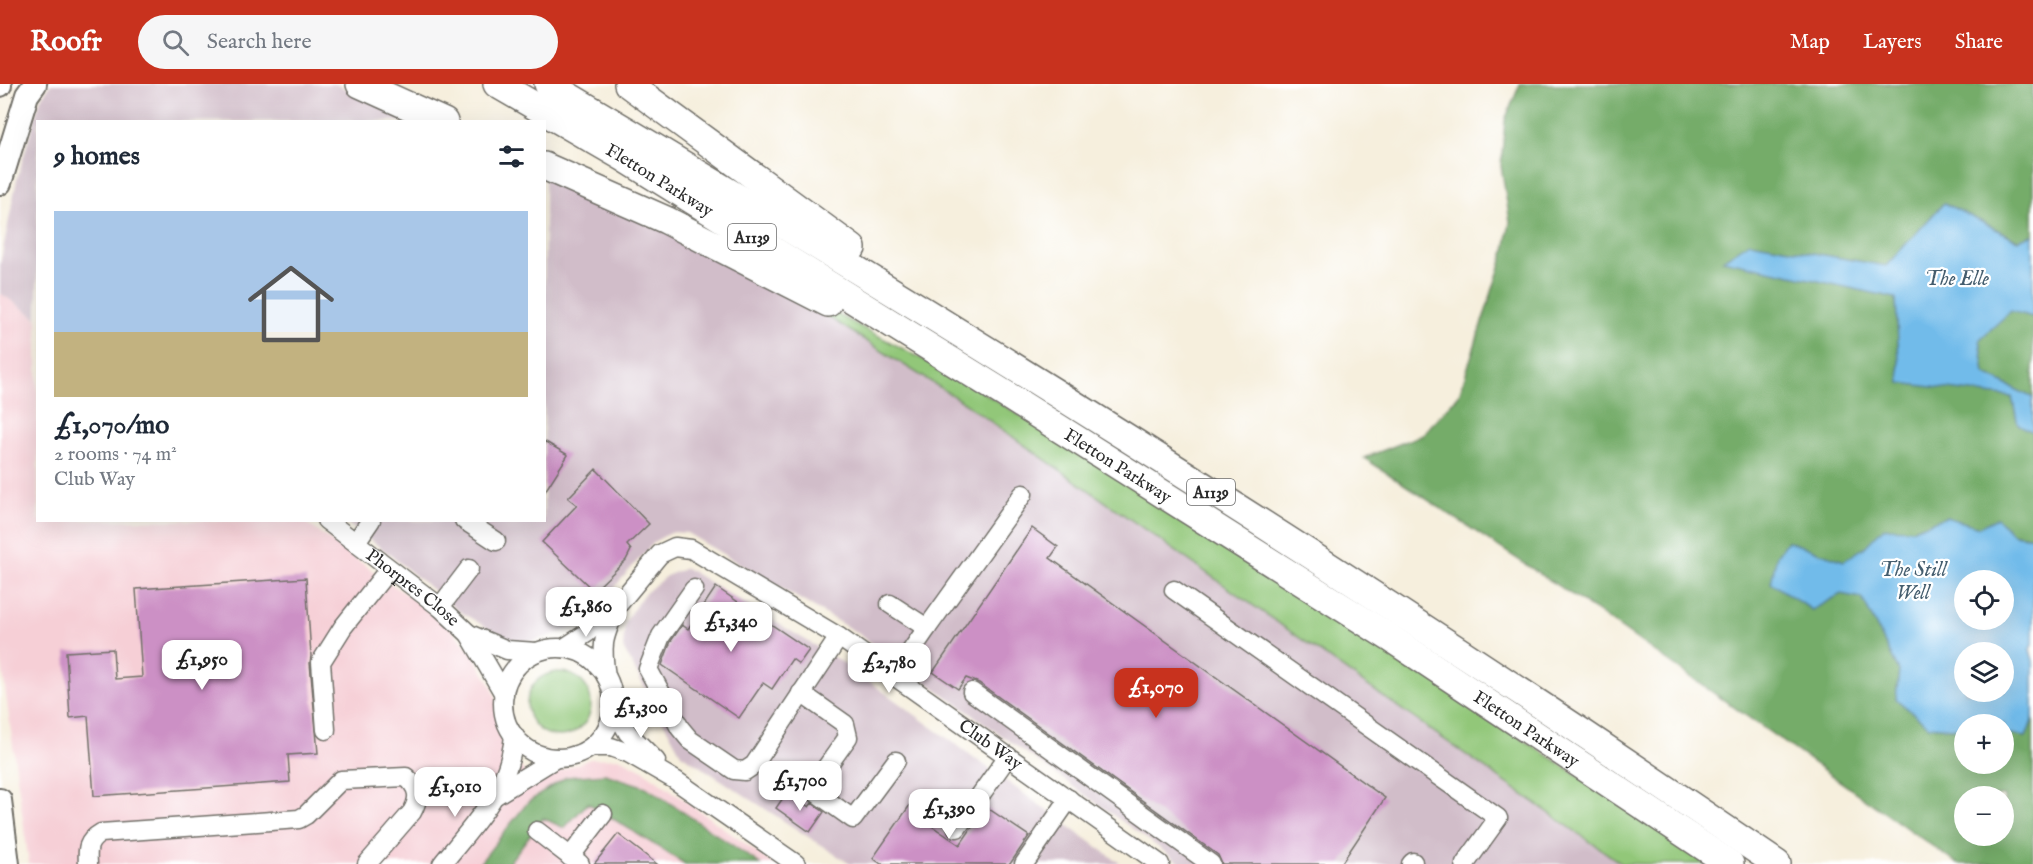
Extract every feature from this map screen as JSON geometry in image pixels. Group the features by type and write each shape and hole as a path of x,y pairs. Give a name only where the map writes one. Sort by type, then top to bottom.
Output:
{"highway":[{"path":"360,84 440,120"},
{"name":"Fletton Parkway","path":"497,84 623,157 1005,394 1389,637 1730,864"},
{"name":"Fletton Parkway","path":"548,84 817,245 1018,369 1402,614 1777,864"},
{"path":"628,84 1018,369"},
{"path":"546,167 666,220 1005,394"}],"main road":[{"path":"2,173 27,95 34,84"},
{"path":"0,800 8,864"}],"street":[{"path":"894,675 1023,494"},
{"name":"Phorpres Close","path":"329,522 440,607 469,634 504,694"},
{"path":"356,542 370,522"},
{"path":"467,522 496,541"},
{"name":"Club Way","path":"564,648 586,633 617,606 660,554 675,547 691,549 839,637 1160,864"},
{"path":"326,730 321,663 342,627 389,569"},
{"path":"440,607 469,569"},
{"path":"694,589 661,636 648,669 680,728 690,740 734,770 745,771 754,765 839,637"},
{"path":"1174,590 1498,818 1465,864"},
{"path":"890,604 927,628"},
{"name":"Club Way","path":"606,676 602,650 617,606"},
{"name":"Phorpres Close","path":"469,634 507,650 537,652"},
{"path":"550,648 564,648 581,653 595,662 606,676 612,691 613,706 610,722 603,736 592,747 569,757 556,758 540,755 525,747 507,723 504,694 510,677 521,662 537,652 550,648"},
{"path":"972,692 1211,864"},
{"path":"801,693 845,724 848,737 811,789 853,819 896,761"},
{"path":"613,706 628,733 675,780"},
{"path":"442,864 496,795 513,751 514,735"},
{"path":"592,747 611,747 628,753 675,780 796,864"},
{"path":"957,828 1008,756"},
{"path":"496,795 556,758"},
{"path":"88,864 88,845 94,837 101,833 299,819 306,815 341,780 406,777 414,784 418,802 367,864"},
{"path":"1024,864 1069,799"},
{"path":"537,831 575,860 603,814"}],"shaded area":[{"path":"51,84 335,84 418,120 36,120 36,317 0,293 0,265 17,179 41,98"},
{"path":"546,177 757,272 963,402 1622,864 1182,864 859,634 687,533 672,532 655,541 589,616 565,631 533,641 515,641 459,611 345,522 546,522"},
{"path":"0,293 36,317 36,522 304,522 447,624 473,654 492,687 500,709 506,738 502,747 536,784 548,776 590,759 619,758 643,770 773,864 29,864 0,651"},
{"path":"686,568 845,664 1121,864 850,864 681,754 623,648 625,622 643,595 666,576"}],"green space":[{"path":"1520,84 2033,84 2033,235 2018,240 1944,203 1886,266 1750,242 1723,260 1896,298 1900,382 2012,397 2018,424 2033,432 2031,471 2033,471 2033,537 1979,527 1946,517 1913,529 1883,529 1865,547 1844,561 1787,541 1812,610 1841,594 1862,598 1899,671 1896,699 1929,726 1954,728 1954,774 2014,774 2014,735 2026,737 2033,718 2033,864 1958,864 1595,610 1364,458 1422,435 1459,395 1505,251 1510,222 1501,166 1505,120"},
{"path":"757,272 966,382 1220,539 1712,864 1622,864 963,402"},
{"path":"2011,310 2033,317 2033,398 1985,374 1980,339"},
{"path":"559,672 577,678 585,686 591,704 585,722 577,730 559,736 541,730 533,722 527,704 533,686 541,678"},
{"path":"605,774 646,787 760,864 685,864 588,803 564,828 543,818 508,864 479,864 528,802 566,777"}],"water":[{"name":"The Elle","path":"1944,203 2017,240 2033,235 2033,317 2011,311 1980,339 1985,374 2033,398 2033,432 2018,424 2012,397 1900,383 1896,298 1723,260 1750,242 1886,266"},
{"name":"The Still Well","path":"1946,517 1979,527 1997,518 2013,534 2033,537 2033,643 2030,649 2033,662 2033,718 2026,737 2014,735 2014,714 1954,714 1954,728 1929,726 1896,699 1899,671 1862,598 1841,594 1812,610 1771,583 1777,555 1787,541 1844,561 1865,547 1883,528 1913,529"}],"building":[{"path":"546,442 568,455 546,490"},
{"path":"596,469 649,524 627,545 631,550 626,560 594,591 542,542 577,505 568,498"},
{"path":"1032,528 1058,547 1050,558 1385,798 1341,864 1222,864 1218,855 979,683 966,678 958,689 933,672"},
{"path":"306,578 310,663 318,753 288,755 290,782 94,796 88,716 70,718 66,652 113,649 115,679 142,677 136,589"},
{"path":"716,587 809,650 799,664 792,659 772,689 763,683 739,718 662,665 671,641 682,625 688,629"},
{"path":"787,792 809,807 812,803 824,812 810,832 776,808"},
{"path":"919,792 941,807 929,824 960,845 986,807 1029,836 1010,864 881,864 873,858"},
{"path":"618,834 657,864 594,864"}]}
